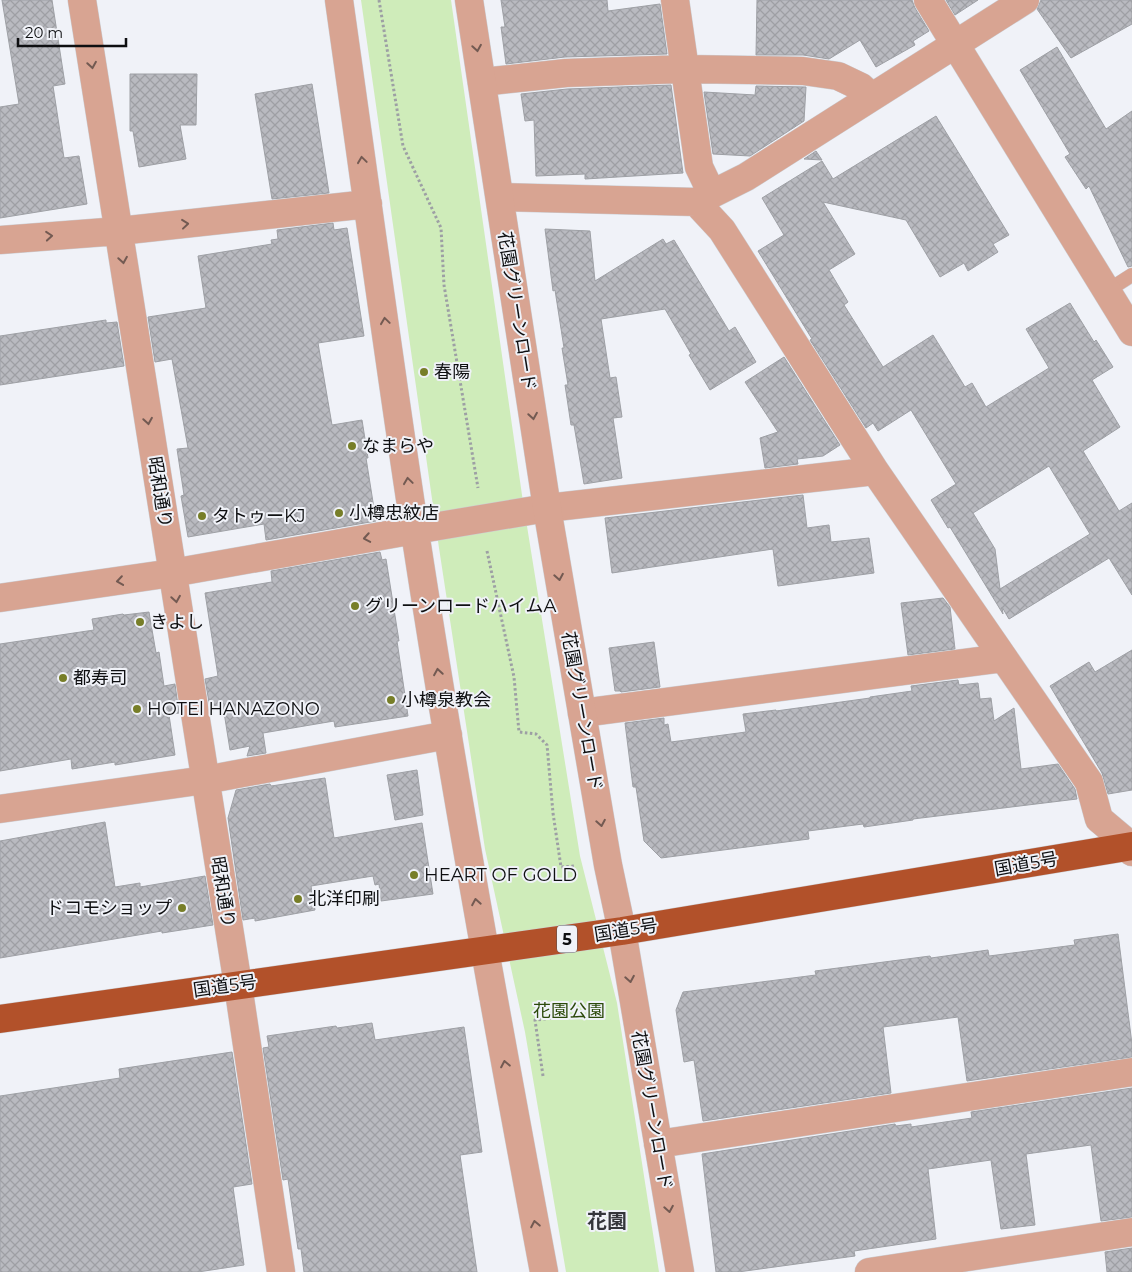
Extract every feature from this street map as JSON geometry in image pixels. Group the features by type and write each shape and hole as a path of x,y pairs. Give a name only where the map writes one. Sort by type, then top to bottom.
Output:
{"highway":[{"name":"国道5号","path":"0,1019 622,931 1132,848"}],"street":[{"name":"昭和通り","path":"82,0 238,984 281,1272"},
{"path":"339,0 415,530 448,735 484,950 544,1272"},
{"name":"花園グリーンロード","path":"469,0 547,508 608,866 636,1010 680,1272"},
{"path":"676,0 704,198 722,230 875,471 1089,782 1099,819 1132,848"},
{"path":"928,0 1132,332"},
{"path":"500,198 704,198 746,177 1025,0"},
{"path":"482,82 566,73 685,69 803,71 838,76 861,87 872,97"},
{"path":"0,240 119,231 368,204"},
{"path":"0,598 172,573 547,508 875,471"},
{"path":"582,713 1003,658"},
{"path":"0,809 205,780 448,735"},
{"path":"658,1144 1132,1072"},
{"path":"869,1272 1132,1232"}],"lane":[{"path":"1107,291 1132,275"}],"path":[{"path":"379,0 403,146 441,228 444,285 475,466 484,538 514,677 519,732 536,734 547,745 553,813 561,867 608,866"},
{"path":"544,1078 535,1020 636,1010"}],"green space":[{"name":"花園公園","path":"361,0 451,0 522,495 580,856 617,1003 659,1272 566,1272 525,1032 485,849 439,548"}],"building":[{"path":"2,0 52,0 65,84 53,86 64,158 79,156 87,204 0,218 0,107 19,104"},
{"path":"501,0 607,0 608,11 660,4 667,54 565,57 506,64 501,27 505,27"},
{"path":"757,0 912,0 929,31 913,41 915,45 876,67 860,40 829,59 803,55 756,55"},
{"path":"946,0 978,0 955,15"},
{"path":"1041,0 1132,0 1132,24 1071,58 1037,9"},
{"path":"1057,47 1106,129 1132,111 1132,266 1128,267 1089,186 1086,189 1065,157 1070,154 1020,70"},
{"path":"130,74 197,74 196,125 180,125 186,159 139,167 133,131 130,131"},
{"path":"312,84 329,193 272,199 255,94"},
{"path":"671,85 683,173 585,179 585,174 536,176 534,120 525,121 521,94 567,89"},
{"path":"756,86 806,87 804,121 750,156 713,154 704,92 755,95"},
{"path":"936,116 1009,235 993,244 998,252 968,271 964,263 940,277 906,220 823,202 855,254 829,270 848,302 844,305 883,367 933,335 965,387 972,383 986,407 1049,368 1026,329 1070,303 1094,342 1096,340 1113,367 1092,380 1120,427 1083,451 1119,511 1132,503 1132,595 1109,558 1009,619 1002,607 1003,614 950,527 948,528 931,500 956,484 911,410 878,431 873,423 866,428 810,340 812,339 758,251 784,235 762,198 822,161 833,179","holes":["1049,466 1090,534 1000,589 995,549 973,513"]},
{"path":"816,151 822,160 804,159"},
{"path":"333,223 334,230 347,228 364,336 318,343 332,425 362,420 376,521 266,540 264,524 188,537 181,496 184,495 177,449 188,448 172,359 155,362 148,317 206,308 198,256 272,244 271,240 278,239 277,230"},
{"path":"545,229 590,231 595,281 663,239 666,244 674,240 729,331 735,327 756,362 710,390 665,309 601,319 610,378 616,377 622,417 613,418 622,478 584,484 574,425 571,425 565,385 568,385 562,348 564,348 555,290 553,291"},
{"path":"106,320 106,323 117,322 124,366 0,385 0,336"},
{"path":"784,357 840,445 823,456 797,459 798,464 765,468 760,438 778,432 745,382"},
{"path":"803,495 807,528 829,525 831,542 869,538 874,573 778,586 773,549 612,573 605,518"},
{"path":"380,552 382,560 386,559 408,716 335,727 334,721 263,733 266,753 247,756 250,746 230,750 223,706 210,708 205,679 218,676 205,593 272,582 271,571"},
{"path":"943,598 950,607 955,649 908,655 901,603"},
{"path":"149,612 156,653 159,652 164,686 175,684 179,713 169,715 175,755 115,765 115,762 72,769 71,759 0,771 0,644 94,630 92,619"},
{"path":"654,642 660,687 621,692 615,691 609,648"},
{"path":"1132,650 1132,790 1108,794 1102,773 1050,686 1089,662 1095,672"},
{"path":"958,680 959,685 978,683 980,699 991,698 994,721 1014,708 1021,769 1058,764 1075,789 1077,799 913,819 864,827 863,824 808,831 809,839 661,858 644,841 636,787 633,787 625,723 664,718 664,725 668,724 671,742 746,732 743,714 870,698 912,691 911,686"},
{"path":"417,770 423,815 395,820 387,775"},
{"path":"325,778 334,838 422,823 433,894 381,901 379,884 375,885 373,876 311,886 315,910 255,921 255,918 243,920 228,818 236,790"},
{"path":"105,822 115,887 140,883 140,887 205,876 213,925 162,933 162,931 0,958 0,841"},
{"path":"1118,934 1132,1057 967,1081 958,1017 883,1027 891,1093 703,1121 694,1060 684,1062 676,1010 683,992 816,975 815,971 930,956 931,958 988,950 989,956 1075,945 1074,940"},
{"path":"372,1023 375,1040 464,1027 482,1152 460,1155 477,1272 304,1272 301,1249 298,1249 288,1179 283,1180 263,1048 269,1047 267,1036"},
{"path":"232,1052 252,1184 233,1187 244,1265 198,1272 0,1272 0,1096 120,1078 119,1069"},
{"path":"1132,1088 1132,1217 1101,1221 1091,1145 1026,1154 1035,1225 1001,1229 991,1160 928,1169 936,1239 854,1251 855,1256 738,1272 716,1272 702,1154 895,1124 896,1126 911,1124 911,1127 972,1118 971,1112"},
{"path":"1132,1248 1132,1272 1107,1272 1105,1252"}],"place":[{"name":"春陽","path":"424,372"},
{"name":"なまらや","path":"352,446"},
{"name":"小樽忠紋店","path":"339,513"},
{"name":"タトゥーKJ","path":"202,516"},
{"name":"グリーンロードハイムA","path":"355,606"},
{"name":"きよし","path":"140,622"},
{"name":"都寿司","path":"63,678"},
{"name":"小樽泉教会","path":"391,700"},
{"name":"HOTEl HANAZONO","path":"137,709"},
{"name":"HEART OF GOLD","path":"414,875"},
{"name":"北洋印刷","path":"298,899"},
{"name":"ドコモショップ","path":"182,908"}],"district":[{"name":"花園","path":"607,1221"}]}
